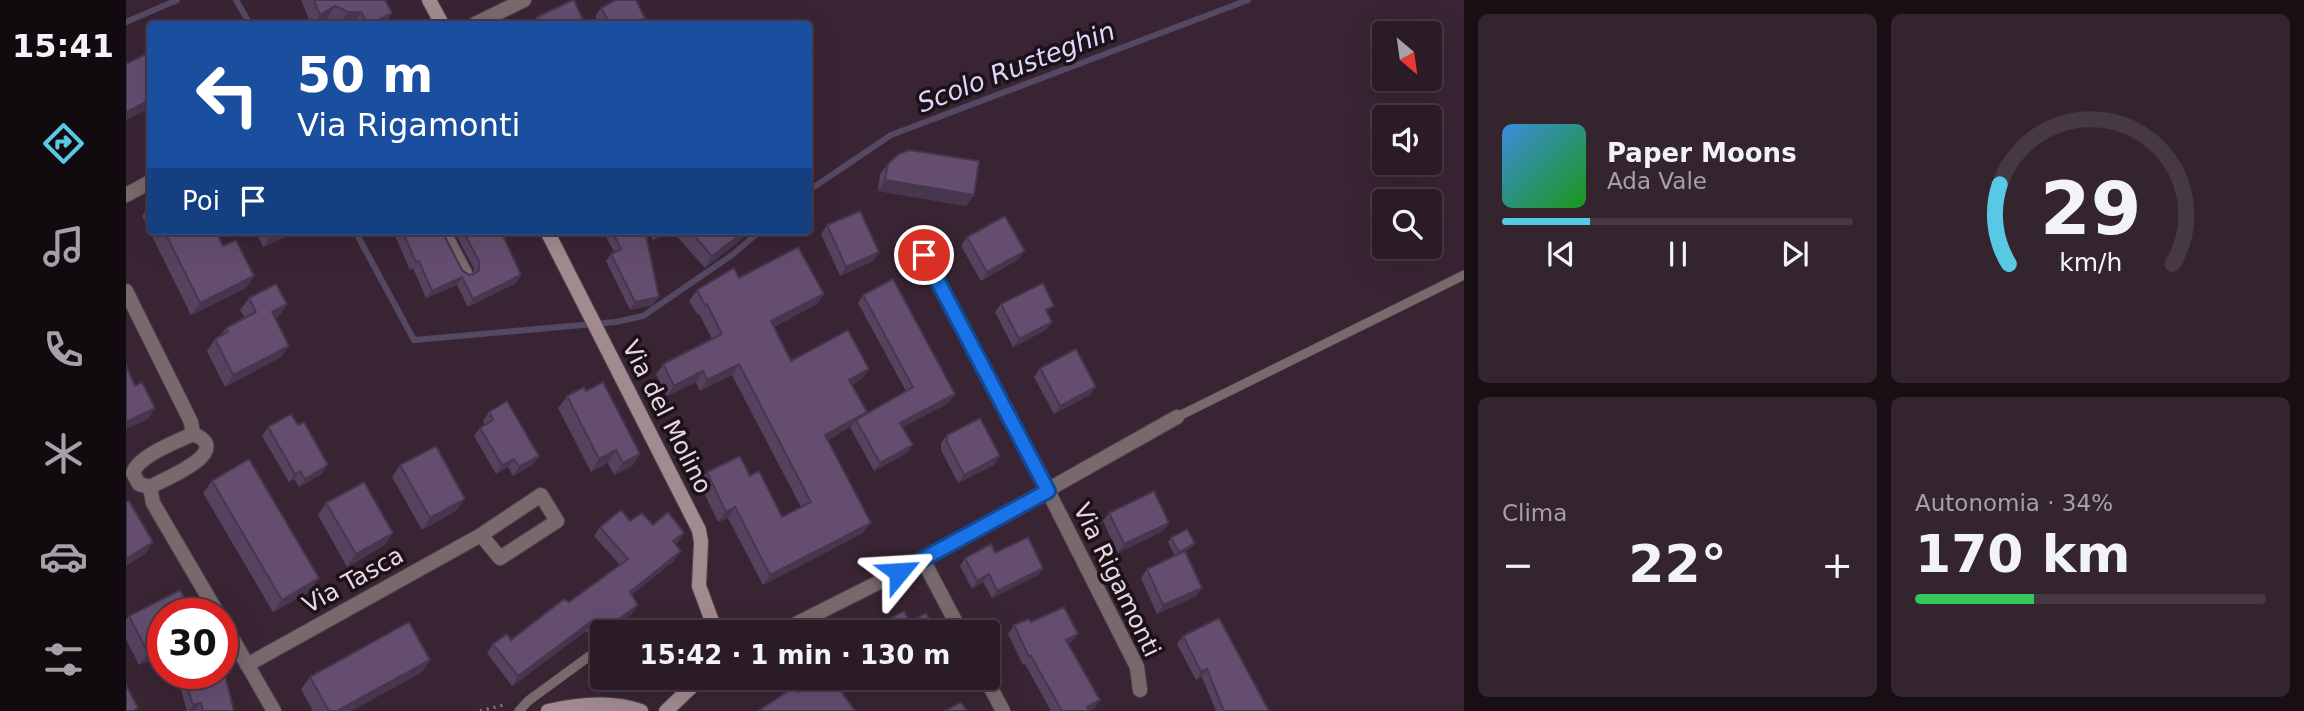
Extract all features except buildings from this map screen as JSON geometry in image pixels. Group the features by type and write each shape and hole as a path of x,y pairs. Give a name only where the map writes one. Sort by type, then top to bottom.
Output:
{"street":[{"path":"429,0 440,21"},
{"path":"481,21 524,0"},
{"path":"126,195 147,184"},
{"path":"445,235 465,272"},
{"name":"Via del Molino","path":"549,235 699,530 699,586 712,620"},
{"name":"Via Rigamonti","path":"924,255 1137,667 1140,690"},
{"path":"126,291 191,422 193,433 202,440 206,448 199,461 150,486 139,484 133,474 135,466 193,433"},
{"name":"Via Rigamonti","path":"804,620 923,560 1177,417"},
{"path":"150,486 153,503 209,598"},
{"name":"Via Tasca","path":"247,665 481,535 541,495 557,521 500,558 481,535"},
{"path":"923,560 955,620"},
{"path":"238,649 274,711"},
{"path":"666,711 688,690"},
{"path":"992,690 1003,711"},
{"path":"548,711 597,704 617,705 641,711"}],"lane":[{"path":"1177,417 1464,275"},
{"path":"517,706 528,701 590,656"}],"path":[{"path":"480,711 517,706"}],"waterway":[{"name":"Scolo Rusteghin","path":"126,22 177,0"},
{"name":"Scolo Rusteghin","path":"236,0 248,21"},
{"name":"Scolo Rusteghin","path":"812,188 891,135 1248,0"},
{"name":"Scolo Rusteghin","path":"357,235 414,340 616,322 643,316 732,255 755,235"}],"route":[{"path":"899,572 1048,491 924,255"}]}
